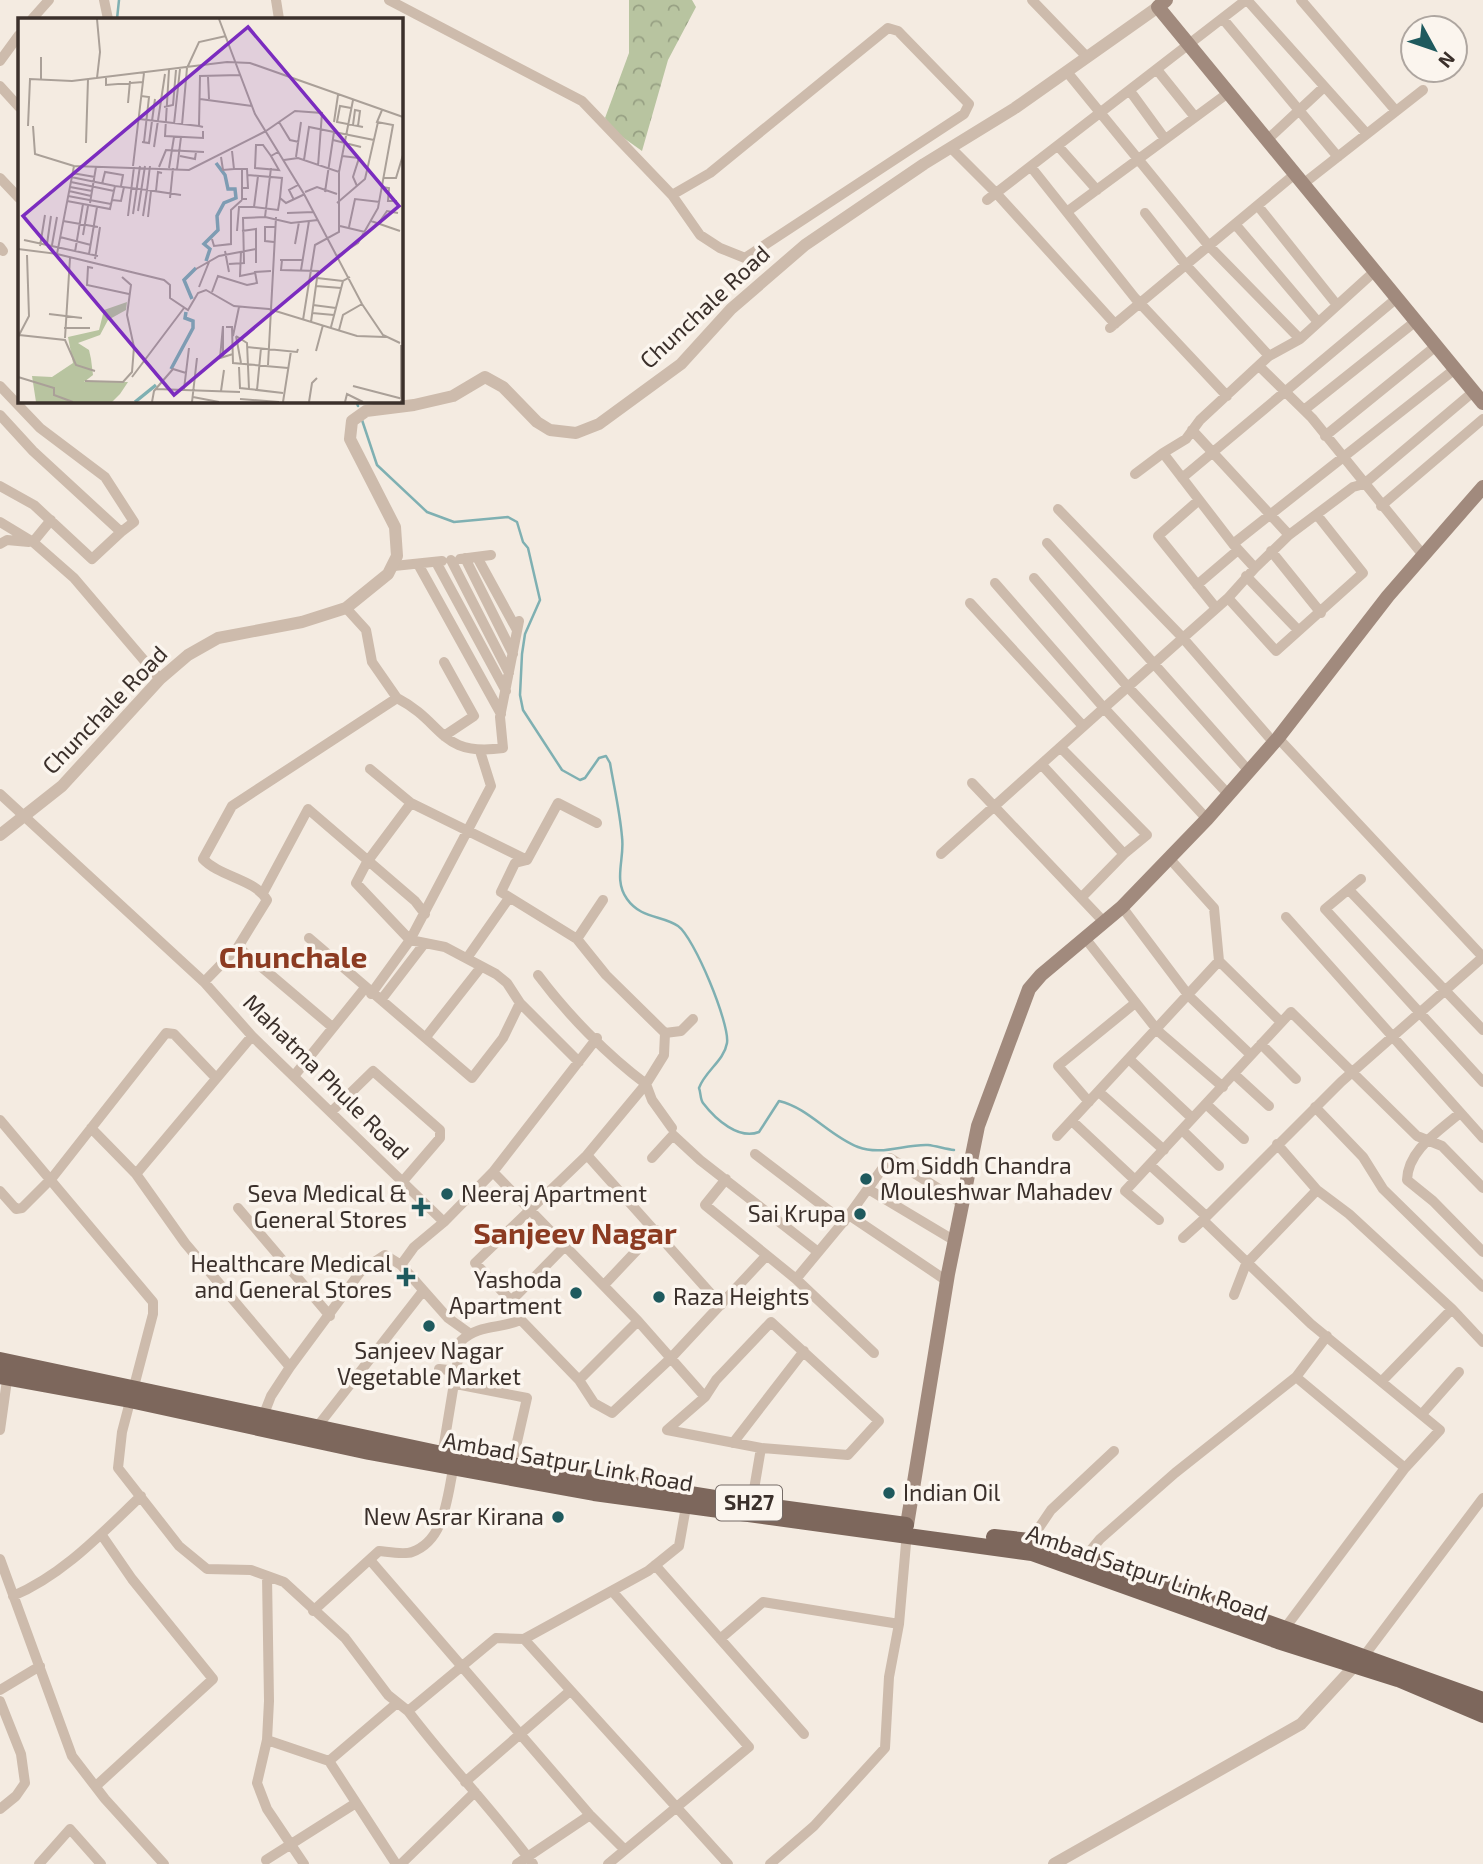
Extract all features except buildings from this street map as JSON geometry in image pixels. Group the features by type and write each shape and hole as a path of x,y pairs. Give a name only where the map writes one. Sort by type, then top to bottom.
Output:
{"main road":[{"path":"1162,4 1190,46 1483,403"},
{"path":"907,1530 947,1281 978,1126 1029,989 1122,907 1207,819 1276,740 1423,555 1483,487"},
{"name":"Ambad Satpur Link Road","path":"4,1369 594,1493 687,1500"},
{"name":"Ambad Satpur Link Road","path":"261,1424 317,1427 446,1461 512,1464 687,1500 751,1510 907,1530 1030,1541 1284,1628 1483,1715"},
{"name":"Ambad Satpur Link Road","path":"907,1530 1032,1553 1483,1700"}],"street":[{"path":"33,18 49,0"},
{"path":"104,0 108,18"},
{"path":"276,0 279,18"},
{"path":"389,0 582,101 672,195 692,225 709,242 745,258 752,256 836,196 964,114 969,104 898,32 888,28 710,173 672,195"},
{"path":"1032,0 1087,57"},
{"path":"992,196 1247,0 1260,11 1367,134"},
{"path":"1301,0 1396,111"},
{"name":"Chunchale Road","path":"0,835 27,816 78,769 160,679 188,655 218,638 302,622 346,607 379,583 394,566 398,547 395,527 354,449 349,430 356,415 381,405 453,396 485,377 503,387 537,422 550,430 568,434 588,429 618,412 681,364 724,316 804,245 996,121 1162,4"},
{"path":"1223,19 1338,157"},
{"path":"0,61 18,36"},
{"path":"1158,71 1195,117"},
{"path":"1066,72 1209,246 1300,339"},
{"path":"0,86 18,106"},
{"path":"1267,140 1324,87"},
{"path":"951,148 1112,326 1258,206 1338,157 1423,90"},
{"path":"1130,92 1165,139"},
{"path":"1068,211 1228,93"},
{"path":"1058,146 1097,190"},
{"path":"1031,167 1140,303 1227,396"},
{"path":"0,178 18,197"},
{"path":"1258,206 1337,305"},
{"path":"1145,213 1186,265 1269,356"},
{"path":"1236,224 1318,322"},
{"path":"1135,474 1186,439 1192,430 1269,356 1300,339 1375,271"},
{"path":"1182,478 1397,298"},
{"path":"1304,410 1416,321"},
{"path":"1325,436 1436,346"},
{"path":"1259,366 1304,410 1423,555"},
{"path":"1197,585 1270,514 1455,369"},
{"path":"0,386 40,428 104,477 134,522 92,559 34,505 0,486"},
{"path":"941,854 995,808 1182,636 1228,598 1270,551 1353,487 1364,484 1473,391"},
{"path":"0,415 33,451 121,532"},
{"path":"1381,506 1483,419"},
{"path":"1192,430 1289,535"},
{"path":"1163,453 1235,547 1255,568"},
{"path":"1199,500 1158,536 1216,608"},
{"path":"1058,509 1182,636 1276,740 1483,957 1420,1015 1353,1070 1183,1238"},
{"path":"1228,598 1276,651 1297,630 1321,613 1363,573 1317,515"},
{"path":"33,542 51,520"},
{"path":"0,522 33,542 74,578 160,679"},
{"path":"0,544 6,540 33,542"},
{"path":"1047,543 1248,769"},
{"path":"1270,551 1321,613"},
{"path":"394,566 491,555"},
{"path":"346,607 366,630 372,662 397,698 409,704 458,747 480,751 503,748 501,713 519,626 477,557"},
{"path":"465,558 514,654"},
{"path":"451,560 509,674"},
{"path":"436,562 506,691"},
{"path":"418,564 501,713"},
{"path":"1246,576 1297,630"},
{"path":"1034,578 1127,686 1228,794"},
{"path":"995,583 1104,708 1207,819"},
{"path":"971,603 1083,726"},
{"path":"444,662 474,716 444,736"},
{"path":"204,982 238,947 267,900 263,893 222,873 203,859 232,806 397,698"},
{"path":"1061,748 1147,835 1124,854 1081,898"},
{"path":"294,1076 331,1031 331,1026 368,991 410,940 425,915 491,786 480,751"},
{"path":"1042,765 1124,854"},
{"path":"370,768 411,803 469,829 527,860"},
{"path":"972,783 1104,922"},
{"name":"Mahatma Phule Road","path":"0,794 27,816 204,982 252,1036 444,1222"},
{"path":"411,803 366,862 356,883 410,940 445,947 507,983 520,1003 579,1062"},
{"path":"521,1320 522,1311 475,1263 587,1155 646,1084 664,1055 665,1033 606,975 577,939 501,892 515,863 527,860 558,803 597,823"},
{"path":"263,893 281,865 308,809 366,862 415,901 425,915"},
{"path":"1169,858 1214,908 1219,961 1281,1022"},
{"path":"1361,879 1325,909 1483,1082"},
{"path":"1349,890 1483,1030"},
{"path":"467,958 509,898"},
{"path":"577,939 603,900"},
{"path":"1122,907 1189,996 1251,1055"},
{"path":"1286,917 1483,1138"},
{"path":"1085,938 1134,1004 1158,1031 1223,1087"},
{"path":"309,939 341,963 368,991 472,1078 503,1038 520,1003"},
{"path":"381,1000 424,944"},
{"path":"238,947 331,1026"},
{"path":"1057,1136 1158,1031 1219,961"},
{"path":"426,1037 481,967"},
{"path":"538,975 569,1013 628,1071 646,1084 652,1100 672,1128"},
{"path":"1089,1102 1058,1066 1134,1004"},
{"path":"1159,1220 1125,1191 1291,1012 1353,1070 1417,1136 1443,1146 1483,1188"},
{"path":"665,1033 681,1031 693,1019"},
{"path":"0,1191 19,1210 52,1178 166,1033 174,1034 216,1078"},
{"path":"136,1174 252,1036"},
{"path":"401,1265 414,1247 444,1222 493,1171 597,1038"},
{"path":"1261,1044 1296,1079"},
{"path":"1130,1060 1192,1118"},
{"path":"331,1112 373,1071 440,1130 440,1138 403,1181"},
{"path":"1234,1074 1269,1106"},
{"path":"1099,1091 1164,1150"},
{"path":"1206,1104 1244,1139"},
{"path":"1315,1107 1363,1157 1383,1189 1483,1287"},
{"path":"1460,1113 1429,1140 1407,1165 1406,1180 1433,1201 1483,1252"},
{"path":"0,1120 52,1178 153,1302 153,1314 131,1394 118,1468 179,1546 208,1569 251,1570 284,1582 345,1638 373,1676 397,1703 408,1711 530,1860"},
{"path":"1072,1121 1135,1180"},
{"path":"91,1128 136,1174 185,1243 290,1367"},
{"path":"1182,1130 1219,1166"},
{"path":"652,1158 673,1135 818,1252"},
{"path":"1277,1144 1317,1190 1349,1214 1452,1308 1483,1342"},
{"path":"755,1154 847,1219 947,1281"},
{"path":"587,1155 721,1305"},
{"path":"796,1279 847,1219 890,1158 962,1204"},
{"path":"1150,1165 1246,1264 1440,1430 1405,1468 1284,1628"},
{"path":"493,1171 527,1210 565,1245 638,1321 705,1397"},
{"path":"726,1179 705,1205 796,1279 874,1353"},
{"path":"868,1189 955,1241"},
{"path":"1234,1295 1246,1264 1317,1190"},
{"path":"238,1208 330,1316"},
{"path":"604,1285 656,1230"},
{"path":"511,1300 565,1245"},
{"path":"261,1424 271,1396 360,1271 385,1255 401,1265 448,1318 469,1333"},
{"path":"521,1320 579,1380 594,1403 612,1413 670,1359 766,1256"},
{"path":"317,1427 423,1291"},
{"path":"1382,1380 1452,1308"},
{"path":"313,1611 379,1552 411,1552 439,1529 461,1341 469,1333 521,1320"},
{"path":"579,1380 638,1321"},
{"path":"771,1322 831,1380 879,1421 848,1455 761,1448 667,1430 705,1397 716,1380 771,1322"},
{"path":"1086,1558 1100,1539 1175,1473 1296,1377 1327,1336"},
{"path":"733,1443 804,1351"},
{"path":"0,1430 4,1369"},
{"path":"439,1369 458,1371"},
{"path":"1422,1414 1459,1372"},
{"path":"1296,1377 1405,1468"},
{"path":"456,1384 527,1398 512,1464"},
{"path":"751,1510 761,1448"},
{"path":"1030,1541 1051,1510 1114,1451"},
{"path":"13,1596 37,1586 101,1534 141,1496"},
{"path":"1054,1864 1301,1724 1360,1661 1483,1498"},
{"path":"408,1711 496,1638 524,1639 655,1565 679,1546 687,1500"},
{"path":"770,1864 814,1826 885,1748 889,1677 899,1624 907,1530"},
{"path":"96,1786 212,1679 132,1579 101,1534"},
{"path":"0,1559 72,1756 161,1863"},
{"path":"370,1560 590,1815 625,1850"},
{"path":"655,1565 804,1734"},
{"path":"267,1576 267,1740 257,1783 267,1809 304,1864"},
{"path":"608,1864 749,1746 612,1591"},
{"path":"720,1639 763,1602 899,1624"},
{"path":"524,1639 674,1808 728,1864"},
{"path":"0,1689 40,1666"},
{"path":"465,1782 570,1691"},
{"path":"0,1701 21,1754 24,1783 16,1796 0,1809"},
{"path":"329,1761 397,1703"},
{"path":"267,1740 329,1761 399,1864 475,1793"},
{"path":"265,1860 356,1803"},
{"path":"517,1864 530,1860 590,1815"},
{"path":"39,1864 70,1829 101,1864"}],"green space":[{"path":"629,0 692,0 696,7 668,60 642,151 614,131 605,118 629,53"}],"waterway":[{"path":"117,18 119,0"},
{"path":"356,402 358,406"},
{"path":"362,420 377,465 427,512 454,522 508,517 517,522 523,542 528,548 540,600 525,634 520,695 523,710 562,770 580,780 585,778 599,758 606,756 610,763 623,845 620,876 623,891 639,910 672,923 685,933 701,963 723,1018 727,1043 699,1088 703,1103 721,1122 744,1133 759,1132 779,1101 800,1110 858,1147 884,1150 928,1145 954,1150"}],"place":[{"name":"Om Siddh Chandra Mouleshwar Mahadev","path":"866,1179"},
{"name":"Neeraj Apartment","path":"447,1194"},
{"name":"Seva Medical & General Stores","path":"421,1207"},
{"name":"Sai Krupa","path":"860,1214"},
{"name":"Healthcare Medical and General Stores","path":"406,1277"},
{"name":"Yashoda Apartment","path":"576,1293"},
{"name":"Raza Heights","path":"659,1297"},
{"name":"Sanjeev Nagar Vegetable Market","path":"429,1326"},
{"name":"Indian Oil","path":"889,1493"},
{"name":"New Asrar Kirana","path":"558,1517"}],"district":[{"name":"Chunchale","path":"293,958"},
{"name":"Sanjeev Nagar","path":"575,1234"}]}
